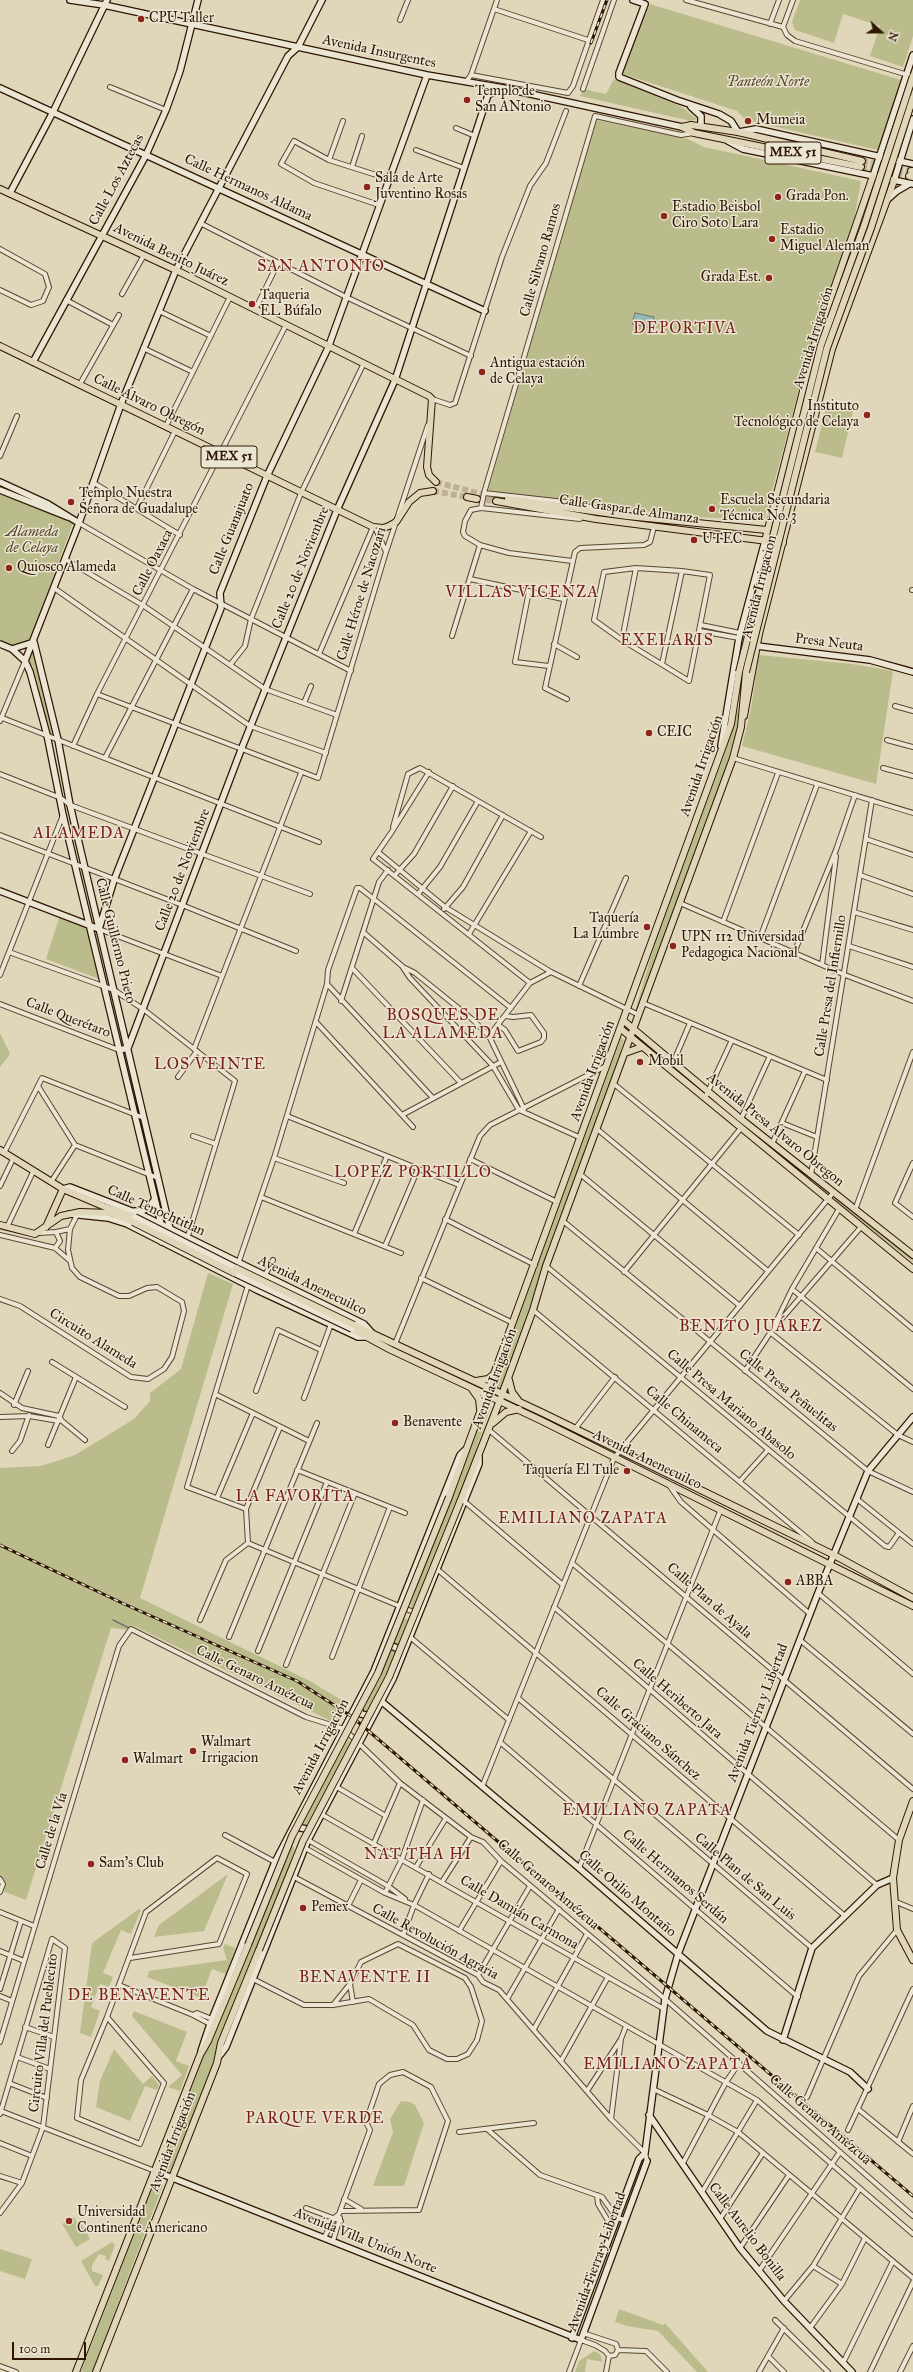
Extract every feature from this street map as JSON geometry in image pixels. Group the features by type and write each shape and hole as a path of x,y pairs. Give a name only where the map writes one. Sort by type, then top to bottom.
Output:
{"main road":[{"name":"Avenida Irrigación","path":"76,2372 200,2055 208,2041 292,1836 378,1673 465,1458 465,1450 514,1324 730,724 821,345 864,226 911,76"},
{"name":"Avenida Irrigación","path":"96,2372 220,2055 221,2043 303,1841 389,1677 462,1501 503,1394 533,1310 546,1266 733,758 741,727 742,672 827,348 871,228 913,98"},
{"name":"MEX 51","path":"691,125 738,132 862,164 694,133 682,127 691,125"},
{"name":"Avenida Irrigacion","path":"765,541 815,344 873,176"},
{"name":"Avenida Irrigacion","path":"741,727 757,646 832,349 877,232 894,181"},
{"name":"Avenida Benito Juárez","path":"0,189 101,234 176,270 432,400"},
{"name":"Calle Álvaro Obregón","path":"0,346 374,527"},
{"path":"432,400 426,467 429,475 436,482"},
{"path":"784,466 795,464 802,472"},
{"path":"374,527 383,528 396,522 409,502 420,493 433,491"},
{"path":"467,497 477,499"},
{"name":"Calle Gaspar de Almanza","path":"767,530 627,516 496,499 596,519 783,543"},
{"name":"Avenida Presa Álvaro Obregon","path":"624,1021 833,1194 913,1255"},
{"path":"621,1029 913,1269"},
{"path":"625,1053 642,1047"},
{"name":"Calle Tenochtitlan","path":"2,1152 63,1189 103,1206 134,1216 235,1270"},
{"path":"45,1228 63,1189"},
{"path":"0,1225 31,1234 39,1233 63,1214 111,1213 134,1216"},
{"name":"Avenida Anenecuilco","path":"235,1270 353,1327 471,1388 503,1394 520,1402 834,1555 913,1598"},
{"name":"Avenida Anenecuilco","path":"371,1336 394,1344 476,1381 500,1400 519,1410 913,1606"},
{"path":"476,1381 488,1379 496,1372"},
{"path":"508,1378 512,1392 520,1402"},
{"path":"471,1388 479,1400 480,1412"},
{"path":"490,1427 506,1412 519,1410"},
{"path":"913,1801 899,1840 893,1878 893,1901 897,1930 913,1960"}],"street":[{"name":"Avenida Insurgentes","path":"70,0 105,3 190,24 427,75 502,88 682,127"},
{"name":"Calle Los Aztecas","path":"33,362 101,234 146,155 166,110 180,71 190,24 198,0"},
{"path":"318,842 47,735 0,718 34,642 94,483 121,404 176,270 218,187 288,56 298,47 322,0"},
{"path":"400,20 408,0"},
{"path":"466,82 471,75 497,0"},
{"path":"471,75 568,93 573,86 603,0"},
{"path":"583,88 614,0"},
{"path":"633,0 646,2 619,76 725,117 738,132 756,129 879,157 900,162 912,172"},
{"path":"686,0 782,27 787,35 795,41 911,76"},
{"path":"770,24 779,0"},
{"path":"782,27 793,0"},
{"path":"10,193 53,112 105,3"},
{"path":"494,9 588,40"},
{"path":"873,176 911,76 913,55"},
{"name":"Calle Guanajuato","path":"99,929 114,880 221,604 220,593 267,476 328,348 427,75"},
{"name":"MEX 51","path":"466,82 468,86 483,88 488,95"},
{"path":"110,87 166,110"},
{"name":"Calle Hermanos Aldama","path":"0,88 485,311"},
{"path":"488,95 502,88"},
{"name":"Calle 20 de Noviembre","path":"128,1048 240,750 266,689 337,510 395,380 488,95"},
{"path":"686,103 701,116 701,126"},
{"path":"432,400 450,405 455,403 502,257 530,186 546,163 566,111"},
{"name":"Calle Silvano Ramos","path":"481,508 484,493 595,116 681,135 694,133"},
{"path":"894,181 913,119"},
{"path":"329,160 343,122"},
{"path":"456,128 475,136"},
{"path":"352,167 362,136"},
{"path":"724,139 743,150 911,184"},
{"path":"379,205 314,183 281,164 294,141 329,160 389,179"},
{"path":"416,150 464,168"},
{"path":"888,199 897,191 911,184"},
{"path":"857,225 864,221 869,221 874,225 877,232"},
{"path":"200,223 411,329 471,356"},
{"path":"0,249 45,274 49,287 43,301 31,305 0,290"},
{"path":"847,253 853,263 864,265"},
{"path":"122,294 144,255"},
{"path":"255,310 278,263"},
{"path":"166,426 230,298"},
{"path":"66,300 113,325"},
{"path":"159,311 211,336"},
{"path":"80,384 119,315"},
{"name":"Calle Oaxaca","path":"73,746 97,694 162,571 286,326"},
{"path":"143,348 193,372"},
{"path":"230,664 245,646 251,619 302,493 363,365"},
{"path":"0,456 17,416"},
{"name":"Calle Héroe de Nacozari","path":"301,773 318,778 386,552 430,418"},
{"path":"137,508 175,431"},
{"path":"791,436 794,441 801,445 810,440"},
{"path":"0,482 48,504 193,589 351,671"},
{"path":"94,483 180,534"},
{"path":"0,490 68,517"},
{"path":"484,493 565,502 627,516"},
{"path":"572,562 509,553 480,545 468,539 463,532 468,514 471,510 481,508 596,519"},
{"path":"374,527 386,552"},
{"path":"319,654 374,527"},
{"path":"567,700 545,688 563,599 575,552 580,548 644,545 650,542 654,527"},
{"name":"Avenida Irrigacion","path":"718,758 740,636 765,541"},
{"path":"452,636 480,545"},
{"path":"760,560 764,558 771,560 776,571"},
{"path":"65,559 175,626 266,689 337,715"},
{"path":"622,640 636,568"},
{"path":"636,568 682,570 710,575 689,681 686,682 662,664 596,624 594,615 604,572 636,568"},
{"path":"662,664 682,570"},
{"path":"470,579 563,599"},
{"path":"54,588 250,726 326,753"},
{"path":"105,758 193,589"},
{"path":"529,592 516,662 549,666"},
{"path":"701,625 740,636"},
{"path":"700,631 740,636"},
{"path":"12,649 34,642"},
{"name":"Calle Guillermo Prieto","path":"34,642 58,740 70,805 170,1229 171,1246"},
{"path":"0,644 12,649 25,661"},
{"path":"554,644 577,657"},
{"name":"Presa Neuta","path":"757,646 870,660 913,672"},
{"name":"Calle Guillermo Prieto","path":"25,661 30,672 47,735 61,798 63,814 154,1200 161,1224 162,1242"},
{"path":"304,703 311,686"},
{"path":"97,694 301,773 259,876 195,1050 178,1077"},
{"path":"895,706 913,711"},
{"path":"887,740 913,747"},
{"path":"733,758 778,774 913,813"},
{"path":"391,833 408,774 420,768 541,837"},
{"path":"883,768 913,776"},
{"path":"428,772 391,833 373,859 530,983"},
{"path":"0,774 61,798 70,805 201,855 310,894"},
{"path":"723,922 778,774"},
{"path":"760,938 817,785"},
{"path":"395,875 414,854 453,786"},
{"path":"794,953 836,850 855,795"},
{"path":"418,894 440,867 478,800"},
{"name":"Calle Presa del Infiernillo","path":"810,1175 845,975 872,800"},
{"path":"0,975 63,814"},
{"path":"442,912 464,887 503,815"},
{"path":"469,934 530,831"},
{"path":"0,835 182,905 296,951"},
{"path":"866,839 913,855"},
{"path":"822,965 836,850"},
{"path":"378,852 446,907 474,925 551,972 639,1014"},
{"path":"341,1002 379,882 388,870"},
{"path":"860,875 913,894"},
{"path":"579,986 626,878"},
{"path":"235,1270 274,1158 327,984 328,970 357,888 374,899 510,1008"},
{"path":"0,891 222,976"},
{"path":"680,903 845,975 913,1001"},
{"path":"854,912 913,930"},
{"path":"363,932 402,966 415,973 472,1019 489,1036 522,1110"},
{"path":"849,946 913,967"},
{"path":"9,952 114,990 143,1009 235,1081 183,1252"},
{"path":"402,966 410,978 493,1066 522,1110 581,1138"},
{"path":"352,968 461,1083"},
{"path":"489,1036 530,983 551,972"},
{"path":"327,984 341,1002 433,1098"},
{"path":"643,1003 827,1080"},
{"name":"Calle Querétaro","path":"0,1004 119,1050 128,1048"},
{"path":"498,1025 505,1030 518,1051 541,1042 544,1038 544,1033 531,1015 513,1017 505,1016"},
{"path":"316,1022 413,1127"},
{"path":"673,1063 690,1023"},
{"path":"705,1098 732,1040"},
{"path":"855,1210 913,1052"},
{"path":"741,1119 770,1056"},
{"path":"402,1115 501,1062"},
{"path":"394,1344 480,1136 490,1125 608,1065"},
{"path":"772,1144 805,1071"},
{"path":"2,1152 42,1078 144,1118"},
{"path":"614,1084 799,1235"},
{"path":"38,1086 75,1146 158,1178"},
{"path":"287,1116 459,1185"},
{"path":"782,1123 817,1137"},
{"path":"624,1272 713,1165 741,1128"},
{"path":"597,1129 768,1271"},
{"path":"193,1136 216,1144"},
{"path":"51,1182 75,1146"},
{"path":"354,1234 387,1156"},
{"path":"274,1158 344,1183"},
{"path":"0,1186 13,1159"},
{"path":"470,1159 558,1202"},
{"path":"913,1163 895,1203 913,1216"},
{"path":"385,1246 418,1169"},
{"path":"7,1227 33,1172"},
{"path":"580,1174 740,1306"},
{"path":"482,1787 614,1458 833,1194"},
{"path":"261,1197 401,1253"},
{"path":"134,1216 146,1209 154,1200"},
{"path":"56,1205 63,1214"},
{"path":"745,1371 772,1331 792,1290 839,1208"},
{"name":"Calle Tenochtitlan","path":"78,1214 117,1220 183,1252 235,1270"},
{"name":"Circuito Alameda","path":"70,1260 67,1242 70,1229 78,1214"},
{"name":"Calle Tenochtitlan","path":"134,1216 161,1224 187,1238 235,1270"},
{"path":"445,1219 535,1265"},
{"name":"Calle Presa Peñuelitas","path":"563,1221 868,1471 913,1492"},
{"path":"772,1331 802,1298 861,1227"},
{"path":"39,1233 70,1229"},
{"path":"55,1248 60,1241 56,1232"},
{"name":"Circuito Alameda","path":"0,1235 55,1248 70,1260 80,1277 119,1296 129,1296 147,1288 156,1287 182,1302 184,1311 172,1357 158,1374 148,1379 131,1377 20,1306 0,1299"},
{"path":"816,1248 913,1329"},
{"path":"257,1290 273,1260"},
{"name":"Calle Presa Mariano Abasolo","path":"546,1266 886,1547 899,1533"},
{"name":"Avenida Anenecuilco","path":"235,1270 265,1276 364,1324 371,1336 358,1337 257,1290 248,1285 235,1270"},
{"path":"421,1278 514,1324"},
{"path":"246,1510 187,1487 248,1285"},
{"path":"792,1290 913,1389"},
{"name":"Calle Chinameca","path":"533,1310 654,1409 820,1549"},
{"path":"304,1398 331,1324"},
{"path":"256,1391 278,1330 321,1350"},
{"path":"772,1331 898,1435 913,1442"},
{"path":"52,1362 125,1407"},
{"path":"14,1404 28,1371"},
{"path":"48,1445 76,1377"},
{"path":"575,1429 615,1377"},
{"path":"0,1393 14,1404 29,1410 59,1416 62,1421 85,1440"},
{"path":"215,1394 309,1441"},
{"path":"12,1451 20,1442 30,1416 29,1410"},
{"path":"217,1498 253,1413"},
{"path":"0,1416 30,1416 57,1422 62,1421"},
{"name":"Avenida Tierra y Libertad","path":"645,2153 665,1999 678,1954 818,1593 868,1471 913,1417"},
{"path":"229,1638 317,1424"},
{"path":"248,1543 246,1510 280,1427"},
{"name":"Calle Plan de Ayala","path":"490,1427 913,1789"},
{"name":"Avenida Irrigación","path":"200,2055 211,2021 275,1862 344,1730 384,1647 460,1455 465,1450"},
{"path":"740,1481 768,1450"},
{"path":"297,1470 405,1513"},
{"path":"258,1650 327,1482"},
{"path":"667,1483 681,1502 810,1614"},
{"path":"286,1665 355,1493"},
{"path":"857,1498 913,1544"},
{"path":"462,1501 563,1585"},
{"name":"Avenida Irrigación","path":"220,2055 226,2047 308,1840 335,1786 381,1701 402,1656 437,1569 462,1501"},
{"path":"332,1657 390,1507"},
{"path":"579,1868 721,1510"},
{"path":"248,1543 401,1606 419,1615"},
{"path":"200,1620 226,1560 248,1543"},
{"path":"572,1563 899,1840"},
{"name":"Calle Graciano Sánchez","path":"437,1569 845,1916"},
{"path":"818,1593 913,1674"},
{"name":"Calle Heriberto Jara","path":"554,1607 877,1885"},
{"name":"Calle Genaro Amézcua","path":"131,1629 306,1717 344,1730 359,1742 400,1783 470,1837 483,1842 501,1861 665,1999 913,2216"},
{"name":"Calle de la Vía","path":"0,2042 119,1646 131,1629"},
{"path":"410,1637 509,1720"},
{"path":"800,1640 913,1734"},
{"path":"384,1647 395,1647 401,1652 402,1656"},
{"name":"Calle Plan de San Luis","path":"518,1698 812,1948"},
{"name":"Calle Otilio Montaño","path":"381,1701 579,1868 767,2031 850,2072 868,2089"},
{"path":"357,1704 361,1714 365,1716 373,1715"},
{"name":"Calle Hermanos Serdán","path":"500,1742 798,1997"},
{"path":"374,1844 400,1783"},
{"path":"335,1786 386,1816"},
{"path":"385,1893 402,1859 423,1800"},
{"name":"Calle Damián Carmona","path":"321,1814 477,1901 664,2009"},
{"path":"416,1867 446,1818"},
{"path":"296,1820 301,1828 314,1829"},
{"path":"225,1834 275,1862"},
{"path":"442,1882 470,1837"},
{"path":"308,1840 388,1886 412,1904 493,1951 757,2100 913,2234"},
{"path":"305,1848 385,1893 412,1904"},
{"path":"107,2017 164,2084 140,2144 77,2118 81,2080 130,1958 146,1912 217,1858 247,1874 219,1944 130,1958"},
{"path":"459,1931 501,1861"},
{"path":"403,1935 412,1904 429,1874"},
{"name":"Calle Revolución Agraria","path":"294,1877 478,1975 483,1982 499,1990 611,2119 645,2153"},
{"path":"783,2040 798,1997 812,1948 877,1885 893,1878"},
{"path":"0,1879 3,1884 0,1892"},
{"path":"348,1906 361,1880"},
{"path":"478,1975 530,1886"},
{"path":"893,1901 913,1909"},
{"path":"507,1999 559,1909"},
{"path":"0,1912 34,1926"},
{"path":"0,1989 21,1921"},
{"path":"807,2097 859,1976 897,1930"},
{"path":"534,2029 586,1934"},
{"name":"Circuito Villa del Pueblecito","path":"0,2113 52,1939 65,1948 43,2127 22,2183 0,2213"},
{"path":"253,1979 304,2005 334,2005 369,2000 413,2025 429,2050 447,2059 457,2059 468,2054 477,2040 482,2021 471,1986 464,1978 398,1944 361,1962 350,1984 334,2005"},
{"path":"0,1951 24,1961"},
{"path":"561,2061 608,1976"},
{"path":"350,1984 353,2002"},
{"path":"119,1985 193,2015 197,2013 211,2021"},
{"path":"848,2130 913,1989"},
{"path":"0,1996 12,2001"},
{"path":"587,2091 620,2040 626,2026"},
{"path":"25,2027 54,2037"},
{"path":"611,2119 620,2040"},
{"path":"17,2057 50,2069"},
{"path":"683,2163 726,2082 739,2063"},
{"path":"324,2238 334,2218 340,2213 362,2209 419,2210 448,2121 431,2087 403,2072 390,2075 380,2084 366,2122 370,2130 344,2199 340,2213 341,2221 333,2241"},
{"path":"9,2083 47,2098"},
{"path":"653,2089 708,2115 738,2132 913,2278"},
{"path":"702,2192 757,2100"},
{"path":"898,2142 913,2106"},
{"path":"858,2109 913,2154"},
{"path":"0,2113 43,2127 155,2171"},
{"name":"Calle Aurelio Bonilla","path":"649,2114 740,2248 784,2301 852,2372"},
{"path":"459,2132 534,2123"},
{"path":"487,2129 540,2175 602,2197 617,2218 625,2220"},
{"path":"0,2143 32,2156"},
{"path":"759,2271 813,2194 840,2152"},
{"path":"645,2153 647,2161"},
{"path":"572,2338 639,2160 645,2153"},
{"path":"720,2219 763,2153"},
{"name":"Avenida Tierra y Libertad","path":"569,2372 647,2161"},
{"name":"Avenida Villa Unión Norte","path":"155,2171 566,2334 572,2338 581,2340"},
{"path":"740,2248 789,2175"},
{"path":"0,2176 22,2183"},
{"path":"784,2301 814,2266 860,2188"},
{"path":"597,2195 598,2204 613,2229"},
{"path":"344,2199 362,2209"},
{"path":"306,2208 341,2221"},
{"path":"810,2328 842,2284 865,2238"},
{"path":"608,2242 616,2245"},
{"path":"843,2363 893,2261"},
{"path":"814,2266 842,2284"},
{"path":"594,2282 602,2285"},
{"path":"870,2372 913,2282"},
{"path":"775,2320 828,2372"},
{"path":"759,2372 784,2328"},
{"path":"566,2334 574,2332 583,2333 616,2344 618,2350"},
{"path":"581,2340 595,2344 609,2356 606,2372"},
{"path":"605,2351 606,2346 610,2343"},
{"path":"900,2372 913,2346"},
{"path":"609,2356 615,2355 618,2350"},
{"path":"618,2350 646,2351 667,2372"},
{"path":"768,2356 784,2372"},
{"path":"0,2366 16,2372"}],"green space":[{"path":"800,0 913,0 913,36 903,67 870,56 880,26 843,14 834,43 795,30 792,22"},
{"name":"Panteón Norte","path":"650,4 901,80 878,150 746,120 737,111 623,74 625,59"},
{"path":"614,79 682,107 697,119 691,121 580,96 583,89 606,94"},
{"path":"596,120 688,139 704,147 861,181 852,231 808,356 764,521 682,516 488,491"},
{"path":"827,404 853,411 842,458 815,452"},
{"name":"Alameda de Celaya","path":"0,493 73,523 30,640 22,645 12,645 0,640"},
{"path":"33,649 53,735 50,734 33,667 29,662"},
{"path":"759,655 852,664 893,671 876,784 742,746 751,709"},
{"path":"739,705 736,736 717,793 638,1009 635,1011 659,929 724,756"},
{"path":"60,915 88,926 102,980 46,959"},
{"path":"0,1033 10,1054 0,1067"},
{"path":"635,1036 827,1192 828,1195 827,1195"},
{"path":"621,1038 624,1040 611,1081 554,1233 503,1387 499,1390 497,1385 511,1337"},
{"path":"834,1200 838,1200 882,1234 913,1259 913,1262"},
{"path":"208,1273 233,1284 140,1598 310,1681 348,1704 337,1724 132,1625 129,1630 111,1628 26,1900 0,1890 0,1468 41,1466 75,1455 134,1419 150,1401 150,1393 181,1369"},
{"path":"489,1405 491,1406 477,1446 475,1462 414,1609 411,1609 411,1603 425,1560 483,1413"},
{"path":"403,1618 411,1621 395,1661 365,1718 362,1718 358,1715"},
{"path":"344,1739 349,1740 351,1744 305,1831 300,1831 299,1828"},
{"path":"291,1845 294,1847 294,1851 277,1901 171,2170 168,2172 163,2169 179,2120 222,2010"},
{"path":"228,1874 204,1931 154,1937 159,1925"},
{"path":"139,1909 141,1910 131,1934 121,1930 103,1973 113,1977 109,1987 100,1984 91,2007 100,2011 91,2037 80,2033 92,1943"},
{"path":"225,1944 235,1948 226,1974 212,1969 201,1998 147,1977 149,1971 227,1960 223,1948"},
{"path":"134,2011 187,2032 176,2061 189,2066 180,2091 168,2087 182,2075 132,2016"},
{"path":"114,2049 143,2084 152,2076 159,2085 157,2090 145,2086 130,2121 96,2107 100,2081"},
{"path":"401,2101 410,2102 415,2105 424,2123 404,2186 373,2186 393,2132 390,2119"},
{"path":"157,2181 163,2185 92,2372 81,2372 153,2185"},
{"path":"74,2217 78,2225 81,2223 90,2239 76,2247 62,2224"},
{"path":"112,2242 115,2245 109,2261 105,2259 106,2256 99,2254 92,2265 92,2271 103,2275 98,2286 95,2286 81,2261"},
{"path":"0,2249 32,2259 25,2279 0,2271"},
{"path":"619,2309 663,2325 665,2323 708,2372 697,2372 658,2331 627,2326 615,2322"},
{"path":"594,2351 600,2354 603,2362 587,2359 585,2372 575,2372 579,2361"}],"water":[{"path":"635,313 654,317 651,328 632,324"}],"waterway":[{"path":"113,1620 129,1628"}],"tunnel":[{"path":"862,161 911,171"},
{"path":"861,167 909,176"},
{"path":"436,482 496,498"},
{"path":"433,491 467,497"},
{"path":"477,499 496,501"}],"railway":[{"path":"591,43 607,0"},
{"path":"0,1545 122,1603 297,1681 351,1716 913,2196"}],"place":[{"name":"CPU Taller","path":"141,19"},
{"name":"Templo de San ANtonio","path":"467,100"},
{"name":"Mumeia","path":"748,121"},
{"name":"Sala de Arte Juventino Rosas","path":"367,187"},
{"name":"Grada Pon.","path":"778,197"},
{"name":"Estadio Beisbol Ciro Soto Lara","path":"664,216"},
{"name":"Estadio Miguel Aleman","path":"772,239"},
{"name":"Grada Est.","path":"769,278"},
{"name":"Taqueria EL Búfalo","path":"252,304"},
{"name":"Antigua estación de Celaya","path":"482,372"},
{"name":"Instituto Tecnológico de Celaya","path":"867,415"},
{"name":"Templo Nuestra Señora de Guadalupe","path":"71,502"},
{"name":"Escuela Secundaria Técnica No. 3","path":"712,509"},
{"name":"UTEC","path":"694,540"},
{"name":"Quiosco Alameda","path":"9,568"},
{"name":"CEIC","path":"649,733"},
{"name":"Taquería La Lumbre","path":"647,927"},
{"name":"UPN 112 Universidad Pedagogica Nacional","path":"673,946"},
{"name":"Mobil","path":"640,1062"},
{"name":"Benavente","path":"395,1423"},
{"name":"Taquería El Tule","path":"627,1471"},
{"name":"ABBA","path":"788,1582"},
{"name":"Walmart Irrigacion","path":"193,1751"},
{"name":"Walmart","path":"125,1760"},
{"name":"Sam's Club","path":"91,1864"},
{"name":"Pemex","path":"303,1908"},
{"name":"Universidad Continente Americano","path":"69,2221"}],"district":[{"name":"SAN ANTONIO","path":"321,267"},
{"name":"DEPORTIVA","path":"685,329"},
{"name":"VILLAS VICENZA","path":"522,593"},
{"name":"EXELARIS","path":"667,641"},
{"name":"ALAMEDA","path":"79,834"},
{"name":"BOSQUES DE LA ALAMEDA","path":"443,1025"},
{"name":"LOS VEINTE","path":"210,1065"},
{"name":"LOPEZ PORTILLO","path":"413,1173"},
{"name":"BENITO JUÁREZ","path":"751,1327"},
{"name":"LA FAVORITA","path":"295,1497"},
{"name":"EMILIANO ZAPATA","path":"583,1519"},
{"name":"EMILIANO ZAPATA","path":"647,1811"},
{"name":"NAT THA HI","path":"418,1855"},
{"name":"BENAVENTE II","path":"365,1978"},
{"name":"DE BENAVENTE","path":"139,1996"},
{"name":"EMILIANO ZAPATA","path":"668,2065"},
{"name":"PARQUE VERDE","path":"315,2119"}]}
